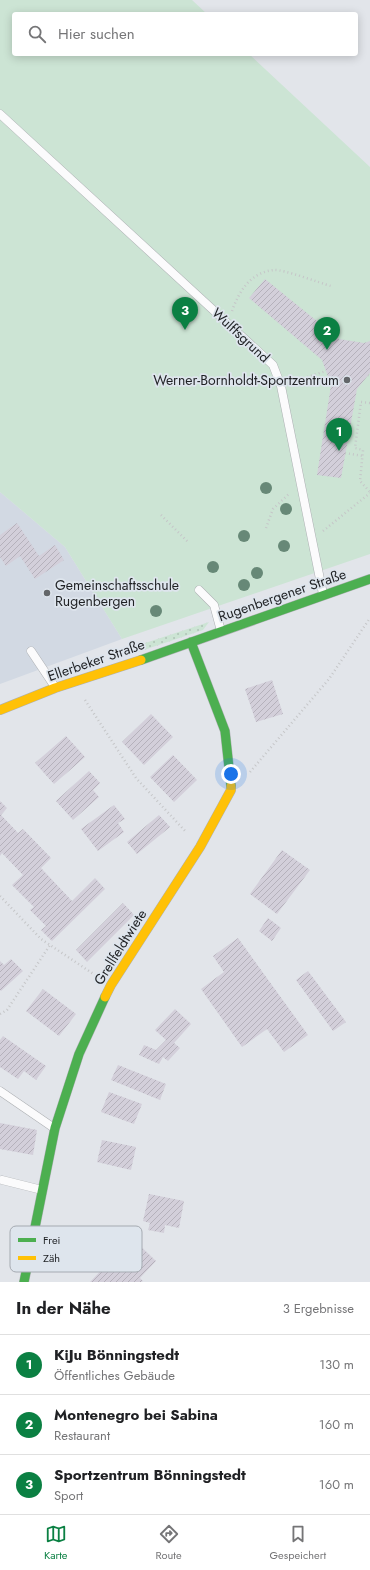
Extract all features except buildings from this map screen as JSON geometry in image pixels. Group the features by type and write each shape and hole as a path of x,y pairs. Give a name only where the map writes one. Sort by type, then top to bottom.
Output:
{"street":[{"name":"Rugenbergener Straße","path":"203,638 370,579"},
{"name":"Ellerbeker Straße","path":"0,710 55,688 203,638"},
{"name":"Grellfeldtwiete","path":"35,1226 55,1128 79,1054 111,985 200,847 231,790 225,731 191,642"},
{"name":"Grellfeldtwiete","path":"24,1282 26,1272"}],"lane":[{"name":"Wulffsgrund","path":"0,114 273,365 281,386 323,595"},
{"path":"199,590 214,605 221,631"},
{"path":"31,651 55,688"},
{"path":"0,1091 55,1128"},
{"path":"2,1180 42,1190"}],"path":[{"path":"230,325 232,310 243,287 256,275 275,270 330,286"},
{"path":"281,386 326,371"},
{"path":"312,540 370,493 360,481 363,450 355,448 361,402 370,403"},
{"path":"345,453 363,456"},
{"path":"266,528 273,509 300,484"},
{"path":"161,515 189,543"},
{"path":"246,777 329,679 370,618"},
{"path":"82,694 136,778 200,847"},
{"path":"0,896 41,939 111,985"},
{"path":"0,1014 7,1010 50,945"}],"shaded area":[{"name":"Gemeinschaftsschule Rugenbergen","path":"0,492 65,547 122,639 0,684"}],"green space":[{"path":"0,0 192,0 205,12 12,12 12,56 251,56 370,167 370,554 122,639 65,547 0,492"},
{"path":"209,622 203,630 138,652 130,648"}],"traffic: fast":[{"path":"141,660 370,579"},
{"path":"191,642 225,731 231,786"},
{"path":"35,1226 55,1128 79,1054 105,997"},
{"path":"24,1282 26,1272"}],"traffic: slow":[{"path":"0,710 55,688 141,660"},
{"path":"105,997 111,985 200,847 231,790 231,786"}],"place":[{"name":"Sportzentrum Bönningstedt","path":"185,330"},
{"name":"Montenegro bei Sabina","path":"327,350"},
{"name":"Werner-Bornholdt-Sportzentrum","path":"347,380"},
{"name":"KiJu Bönningstedt","path":"339,451"},
{"name":"Gemeinschaftsschule Rugenbergen","path":"47,593"}]}
